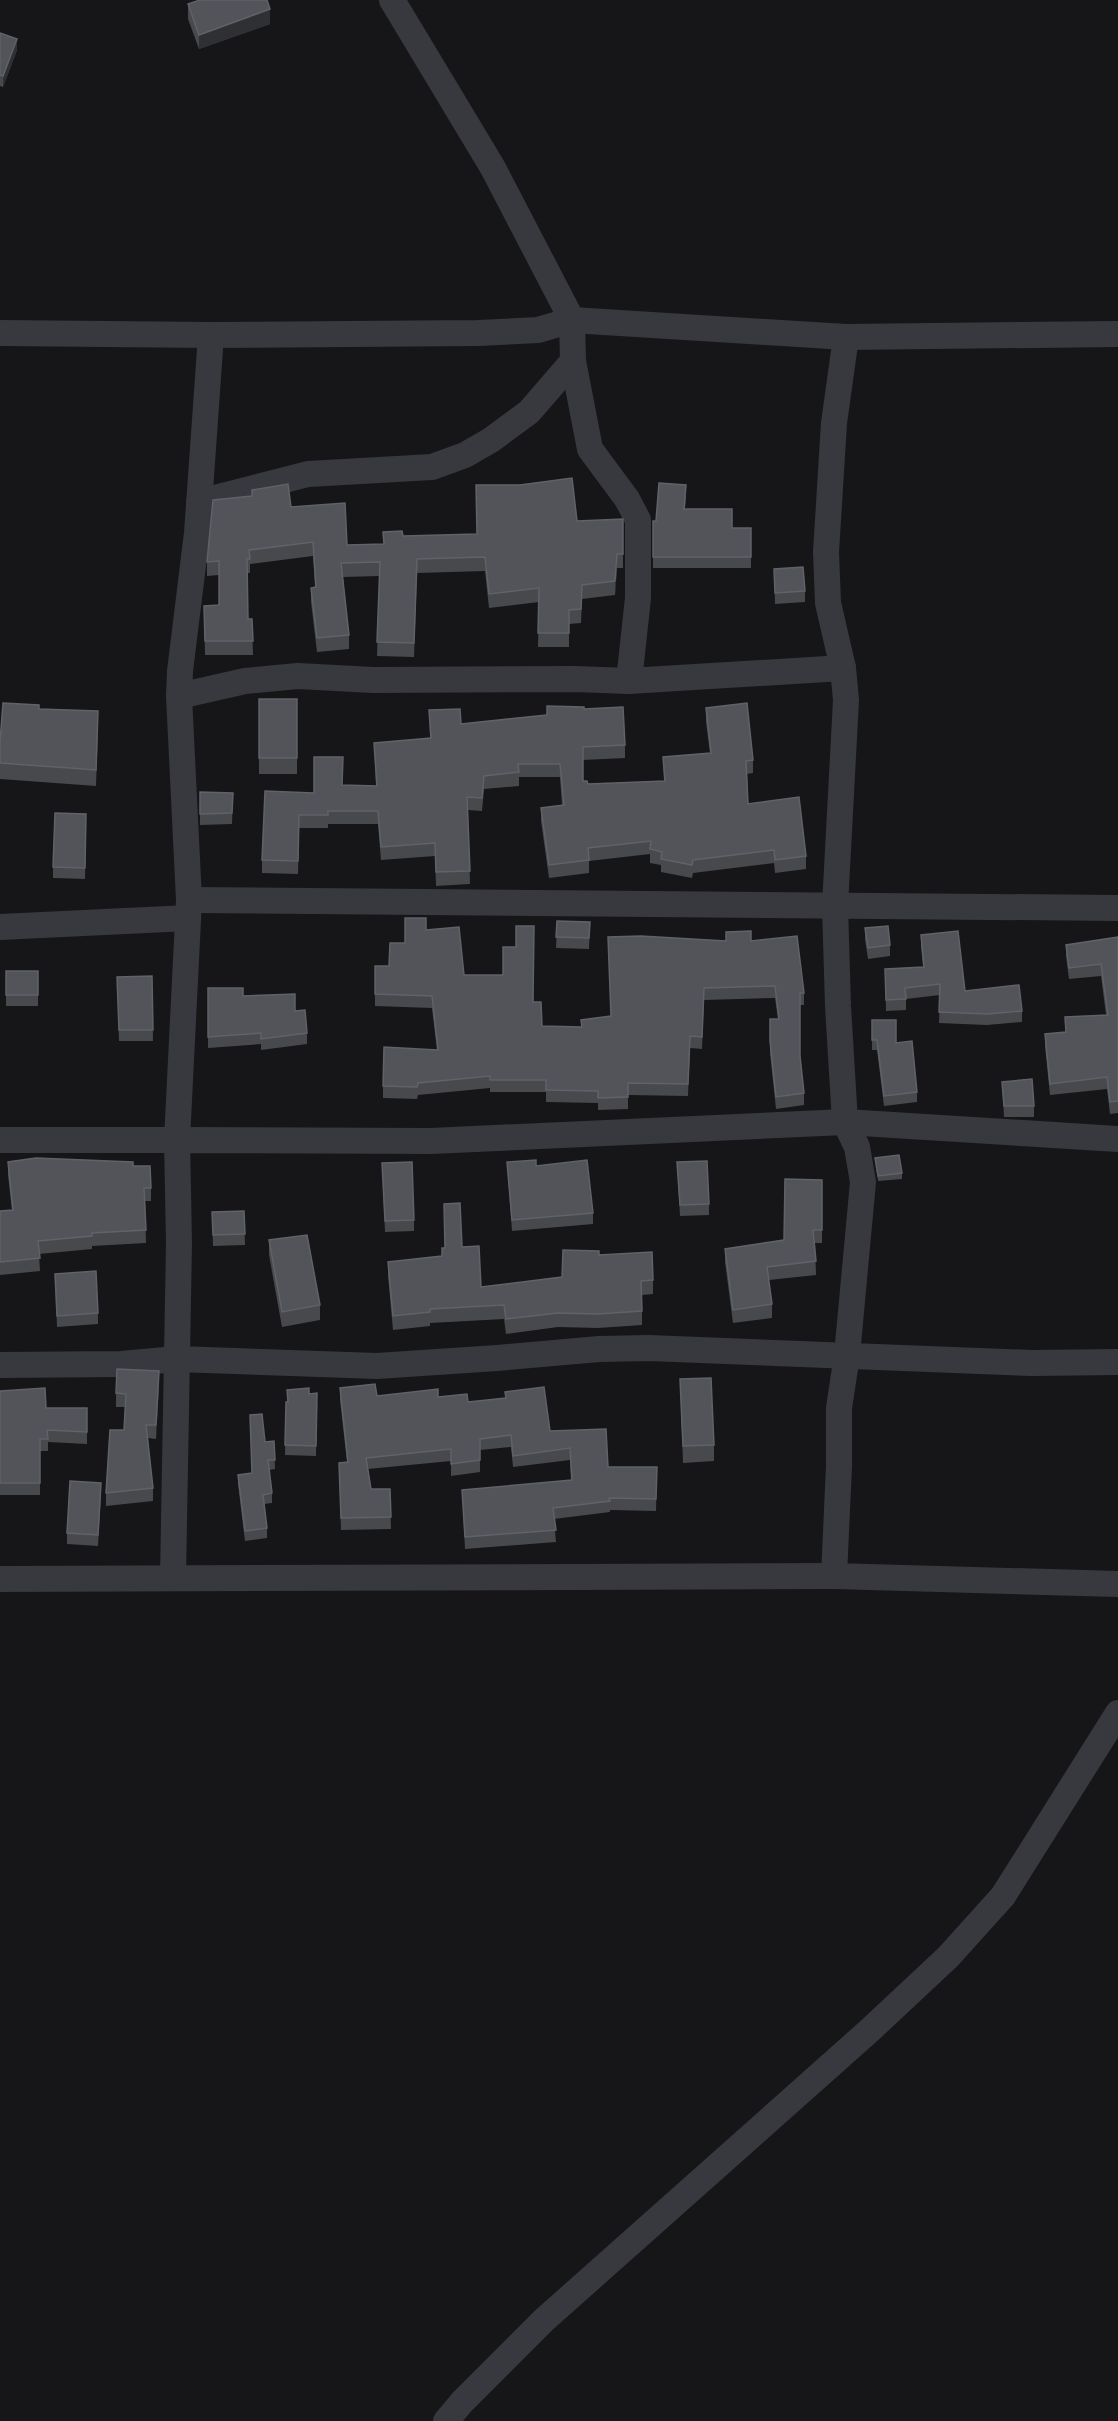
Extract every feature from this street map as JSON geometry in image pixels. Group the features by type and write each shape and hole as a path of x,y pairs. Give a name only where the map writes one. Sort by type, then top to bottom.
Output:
{"street":[{"path":"392,0 494,168 572,320 573,361 590,449 630,504 638,520 638,598 628,681"},
{"path":"0,333 212,335 478,333 538,330 572,320 846,337 1118,334"},
{"path":"172,1578 179,1243 177,1140 188,909 179,696 199,502 212,335"},
{"path":"834,1576 839,1408 847,1355 864,1182 857,1147 845,1122 835,906 846,700 843,668 828,603 826,552 834,423 846,337"},
{"path":"199,502 308,474 432,467 465,455 491,440 529,412 573,361"},
{"path":"179,696 245,681 298,676 373,680 628,681 843,668"},
{"path":"803,672 846,700"},
{"path":"0,927 188,909 835,906 1118,908"},
{"path":"0,1140 431,1141 845,1122 1118,1139"},
{"path":"0,1365 121,1364 177,1359 377,1366 599,1349 649,1348 1032,1363 1118,1362"},
{"path":"0,1579 834,1576 1118,1584"},
{"path":"446,2421 544,2320 870,2030 948,1957 1003,1896 1118,1713"}],"building":[{"path":"200,0 267,0 270,9 199,35 188,4"},
{"path":"0,33 17,39 3,76 0,75"},
{"path":"572,478 577,521 623,519 623,554 617,554 615,581 582,585 581,609 569,610 569,633 538,633 539,588 489,594 485,557 417,559 414,643 377,642 380,562 341,563 349,635 317,638 311,588 316,587 313,542 249,550 250,559 247,559 248,619 252,619 253,641 205,641 204,606 219,605 219,561 207,562 213,500 252,496 252,490 288,484 291,507 345,503 347,545 384,544 383,532 402,531 403,536 477,534 476,485 520,485"},
{"path":"659,483 686,485 684,509 732,509 732,528 751,528 751,557 653,557 653,521 656,521"},
{"path":"803,567 805,591 775,593 774,569"},
{"path":"259,699 297,699 297,758 259,758"},
{"path":"3,703 39,705 39,709 98,711 96,770 0,763"},
{"path":"747,703 753,760 746,761 748,804 799,797 806,856 775,860 774,850 693,860 692,865 661,859 662,852 650,849 651,841 588,848 589,860 549,865 541,808 564,805 560,764 518,764 519,772 484,776 482,798 467,797 470,871 436,872 435,843 381,847 378,811 328,811 328,815 299,815 298,861 262,860 265,791 314,793 314,757 343,757 342,785 377,786 374,743 431,738 429,710 460,709 461,724 547,715 547,706 584,707 584,709 623,707 625,745 583,747 583,781 587,781 588,784 665,781 663,757 711,753 706,708"},
{"path":"200,792 233,793 232,813 200,814"},
{"path":"55,813 86,814 85,868 53,867"},
{"path":"405,918 426,918 426,930 459,927 464,975 503,975 503,947 516,947 516,926 534,926 533,1002 541,1002 542,1026 582,1027 581,1020 611,1016 608,937 641,936 726,941 726,932 751,931 751,941 797,936 804,993 800,993 800,1056 804,1093 776,1097 770,1041 770,1019 779,1019 775,986 704,988 702,1037 690,1036 688,1084 628,1083 628,1097 598,1098 598,1091 546,1090 546,1080 490,1080 490,1076 418,1083 417,1087 383,1086 384,1047 438,1050 432,996 375,994 375,966 389,966 390,943 405,943"},
{"path":"557,921 590,922 589,938 556,937"},
{"path":"888,926 890,945 868,948 865,928"},
{"path":"958,931 965,991 1019,985 1022,1011 987,1014 939,1012 940,984 905,988 906,999 886,1000 885,969 924,967 921,935"},
{"path":"1118,937 1118,1101 1110,1102 1107,1077 1050,1084 1045,1034 1066,1032 1065,1017 1108,1015 1101,964 1069,968 1066,945"},
{"path":"6,971 38,971 38,995 6,995"},
{"path":"152,976 153,1030 119,1030 117,977"},
{"path":"208,988 243,988 243,996 295,994 295,1011 305,1010 307,1033 261,1039 261,1033 208,1037"},
{"path":"872,1020 896,1020 896,1043 912,1041 917,1092 884,1096 877,1040 872,1040"},
{"path":"1032,1079 1034,1106 1004,1106 1002,1082"},
{"path":"899,1155 902,1173 878,1176 875,1158"},
{"path":"36,1158 133,1162 133,1166 150,1166 151,1188 144,1188 146,1230 92,1233 92,1236 38,1241 40,1258 0,1262 0,1211 13,1210 8,1162"},
{"path":"536,1160 536,1166 587,1160 593,1213 512,1220 507,1162"},
{"path":"707,1161 709,1204 680,1205 677,1162"},
{"path":"412,1162 414,1220 385,1221 382,1163"},
{"path":"785,1179 822,1180 822,1230 813,1230 816,1261 767,1267 772,1304 733,1310 725,1249 784,1240"},
{"path":"460,1203 462,1247 479,1246 481,1287 562,1277 563,1250 599,1251 599,1255 652,1252 653,1280 641,1281 642,1311 598,1314 558,1313 506,1319 504,1305 430,1309 430,1312 393,1316 388,1262 442,1256 442,1248 445,1248 444,1204"},
{"path":"244,1211 245,1234 213,1235 212,1212"},
{"path":"307,1235 320,1305 282,1312 269,1240"},
{"path":"96,1271 98,1313 57,1316 55,1274"},
{"path":"117,1369 159,1371 156,1425 146,1425 153,1488 106,1493 110,1430 124,1430 126,1394 116,1393"},
{"path":"711,1378 714,1445 683,1446 680,1379"},
{"path":"375,1384 377,1396 438,1389 438,1397 467,1394 468,1402 506,1398 505,1392 544,1387 550,1431 606,1429 608,1467 657,1467 656,1499 609,1498 610,1501 553,1508 556,1530 465,1537 462,1490 572,1480 570,1448 513,1456 511,1435 480,1439 480,1460 451,1464 451,1449 366,1458 371,1489 390,1489 391,1517 341,1518 339,1463 348,1462 340,1388"},
{"path":"45,1388 46,1408 87,1408 87,1432 47,1430 48,1439 40,1439 40,1483 0,1483 0,1391"},
{"path":"309,1388 309,1394 317,1393 316,1446 285,1445 287,1390"},
{"path":"262,1414 265,1442 274,1441 275,1460 268,1460 272,1493 263,1495 267,1528 245,1531 238,1475 252,1473 250,1415"},
{"path":"70,1481 101,1483 98,1535 67,1533"}]}
